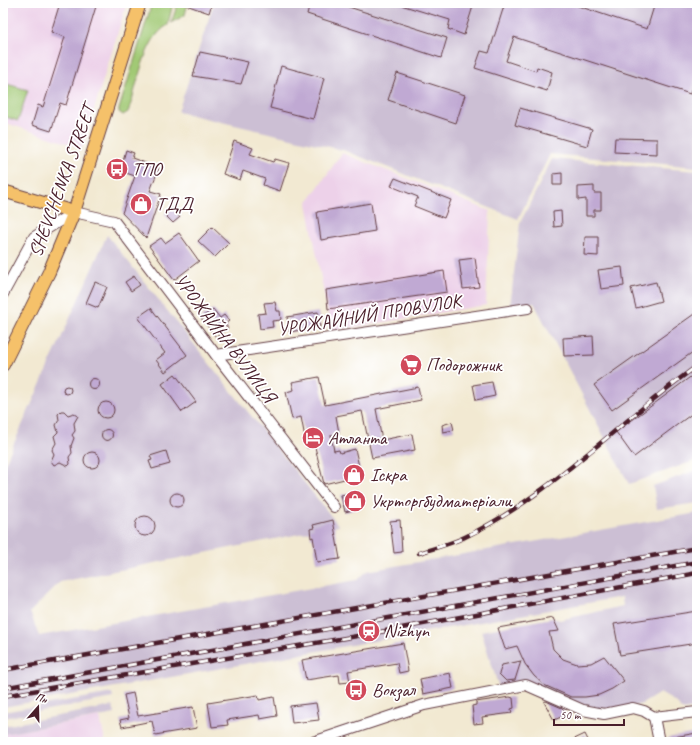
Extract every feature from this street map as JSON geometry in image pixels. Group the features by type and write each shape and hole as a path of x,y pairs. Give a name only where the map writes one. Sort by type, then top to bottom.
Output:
{"main road":[{"name":"SHEVCHENKA STREET","path":"3,365 49,272 74,212 140,3"},
{"path":"3,191 74,212"}],"street":[{"path":"3,294 34,237 74,212"},
{"name":"УРОЖАЙНА ВУЛИЦЯ","path":"74,212 114,221 334,507"},
{"name":"УРОЖАЙНИЙ ПРОВУЛОК","path":"216,355 528,308"},
{"path":"313,742 424,705 526,685 583,710 604,714 633,708 644,711 654,717 697,712"},
{"path":"654,717 659,742"}],"shaded area":[{"path":"3,3 127,3 82,148 3,122"},
{"path":"214,3 697,3 697,167 550,154 518,219 343,150 178,112"},
{"path":"342,153 490,211 486,305 331,331 307,203"},
{"path":"552,159 697,171 697,460 629,484 534,303 510,306 520,223"},
{"path":"107,235 339,526 60,582 30,612 39,636 357,580 367,571 697,513 697,708 681,710 677,703 660,693 642,704 621,709 600,710 577,703 537,686 499,688 481,631 553,618 560,620 623,606 622,597 3,707 3,468"},
{"path":"697,470 697,503 657,509 653,486"},
{"path":"112,693 113,698 3,718 3,712"},
{"path":"113,706 115,714 3,734 3,726"},
{"path":"100,717 105,742 3,742 3,734"}],"green space":[{"path":"152,3 173,3 168,25 153,41 147,52 128,112 123,115 119,112 119,109"},
{"path":"178,3 188,3 185,15 171,23"},
{"path":"3,83 28,90 18,121 3,116"}],"building":[{"path":"60,3 97,3 66,105 60,103 51,131 32,125 38,105 43,107 65,37 51,32"},
{"path":"212,3 209,13 183,4"},
{"path":"310,3 336,3 447,38 441,58 307,14"},
{"path":"402,3 474,3 464,35 448,29 450,20 401,5"},
{"path":"505,3 569,3 647,29 655,3 697,3 697,73 690,94 514,37 506,61 536,71 537,67 552,72 547,91 475,68 481,51 489,53"},
{"path":"200,52 248,62 241,84 193,76"},
{"path":"281,66 324,78 313,119 270,108"},
{"path":"397,73 465,95 456,123 388,100"},
{"path":"520,108 592,129 587,146 515,125"},
{"path":"615,138 657,139 657,154 614,152"},
{"path":"234,141 253,148 250,154 273,162 275,159 289,163 280,191 263,185 265,179 243,171 240,180 223,174"},
{"path":"126,150 134,153 132,158 159,168 150,191 161,194 146,238 122,213 135,176 120,171"},
{"path":"562,173 562,185 553,185 553,174"},
{"path":"395,178 451,200 444,218 414,206 418,197 391,186"},
{"path":"594,186 594,193 601,193 601,210 594,210 594,216 586,216 586,199 578,200 578,187"},
{"path":"371,203 375,231 321,240 317,212"},
{"path":"172,208 180,217 173,223 164,214"},
{"path":"561,211 562,226 554,227 553,212"},
{"path":"212,227 229,243 215,257 198,241"},
{"name":"ТДД","path":"179,233 199,261 174,280 149,246 161,238 165,243"},
{"path":"585,237 598,237 598,256 584,255"},
{"path":"475,258 479,287 463,289 459,260"},
{"path":"622,267 624,286 601,289 598,270"},
{"path":"444,271 447,292 328,309 326,290"},
{"path":"134,276 140,285 131,291 125,282"},
{"path":"95,282 107,287 98,308 86,303"},
{"path":"656,282 661,301 636,308 631,288"},
{"path":"275,302 277,311 280,311 281,320 272,321 273,327 260,329 258,314 266,313 264,303"},
{"path":"151,308 187,355 165,372 156,360 165,353 138,317"},
{"path":"213,309 220,318 224,315 229,321 225,324 228,328 216,337 201,318"},
{"path":"318,312 320,327 289,332 287,317"},
{"path":"697,312 697,349 612,410 594,385"},
{"path":"593,336 594,355 564,356 563,338"},
{"path":"697,372 697,410 634,457 616,432"},
{"path":"175,374 196,402 182,412 162,384"},
{"path":"319,377 325,405 418,387 421,400 376,409 382,440 412,434 415,450 372,458 362,411 336,416 339,433 331,435 334,451 339,450 340,453 355,449 361,475 324,484 315,447 307,448 301,417 292,419 286,392 294,390 292,382"},
{"path":"94,378 98,380 100,384 98,388 94,390 90,388 88,384 90,380"},
{"path":"492,382 495,396 476,400 473,385"},
{"path":"65,386 69,386 71,390 69,394 65,394 63,392 63,388"},
{"path":"103,402 109,402 114,407 112,416 109,418 103,418 98,413 98,407"},
{"path":"61,411 64,411 68,415 74,413 78,416 74,423 75,431 72,435 74,438 71,446 72,453 69,457 70,464 68,466 60,462 54,465 51,461 54,454 52,450 56,443 54,436 58,432 56,425 59,420 58,414"},
{"path":"452,422 454,430 443,432 442,425"},
{"path":"107,429 111,431 113,435 111,439 107,441 103,439 101,435 103,431"},
{"path":"166,451 170,464 152,469 149,461 152,460 150,456"},
{"path":"92,452 98,454 100,460 98,466 92,468 86,466 84,460 86,454"},
{"path":"358,491 361,508 345,512 341,495"},
{"path":"177,493 182,495 184,500 182,505 177,507 172,505 170,500 172,495"},
{"path":"145,516 152,519 155,526 152,533 145,536 138,533 135,526 138,519"},
{"path":"333,520 340,559 317,562 313,537 311,538 310,529 314,528 313,525"},
{"path":"400,520 402,552 394,553 390,521"},
{"path":"697,611 697,643 620,655 614,624"},
{"path":"553,618 559,631 549,632 553,649 563,659 577,664 591,663 604,656 624,681 599,695 571,697 544,685 534,676 525,664 517,646 505,649 498,628"},
{"path":"403,643 408,671 399,673 397,663 348,671 350,682 340,683 339,675 306,680 302,660"},
{"path":"521,661 515,680 506,681 499,674 502,665"},
{"path":"450,673 453,688 423,694 420,679"},
{"path":"133,693 138,716 193,707 197,728 155,735 152,721 122,727 120,720 129,718 124,695"},
{"path":"258,695 259,700 274,697 277,716 260,719 259,715 227,720 228,725 212,727 208,703"},
{"path":"510,697 513,698 514,708 511,709 512,713 482,717 483,723 474,724 472,706 476,705 476,702"},
{"path":"546,701 562,708 566,715 554,720 544,702"},
{"path":"316,703 319,720 292,723 290,706"},
{"path":"697,733 697,742 668,742 668,738"},
{"path":"585,734 589,742 568,742"}],"railway":[{"path":"419,553 465,537 497,520 527,500 556,479 668,387 697,366"},
{"path":"3,670 697,548"},
{"path":"3,688 697,562"},
{"path":"3,696 369,634 697,573"}],"place":[{"name":"ТПО","path":"117,169"},
{"name":"ТДД","path":"141,204"},
{"name":"Подорожник","path":"411,365"},
{"name":"Атланта","path":"313,438"},
{"name":"Іскра","path":"354,475"},
{"name":"Укрторгбудматеріали","path":"355,501"},
{"name":"Nizhyn","path":"369,631"},
{"name":"Вокзал","path":"356,690"}]}
